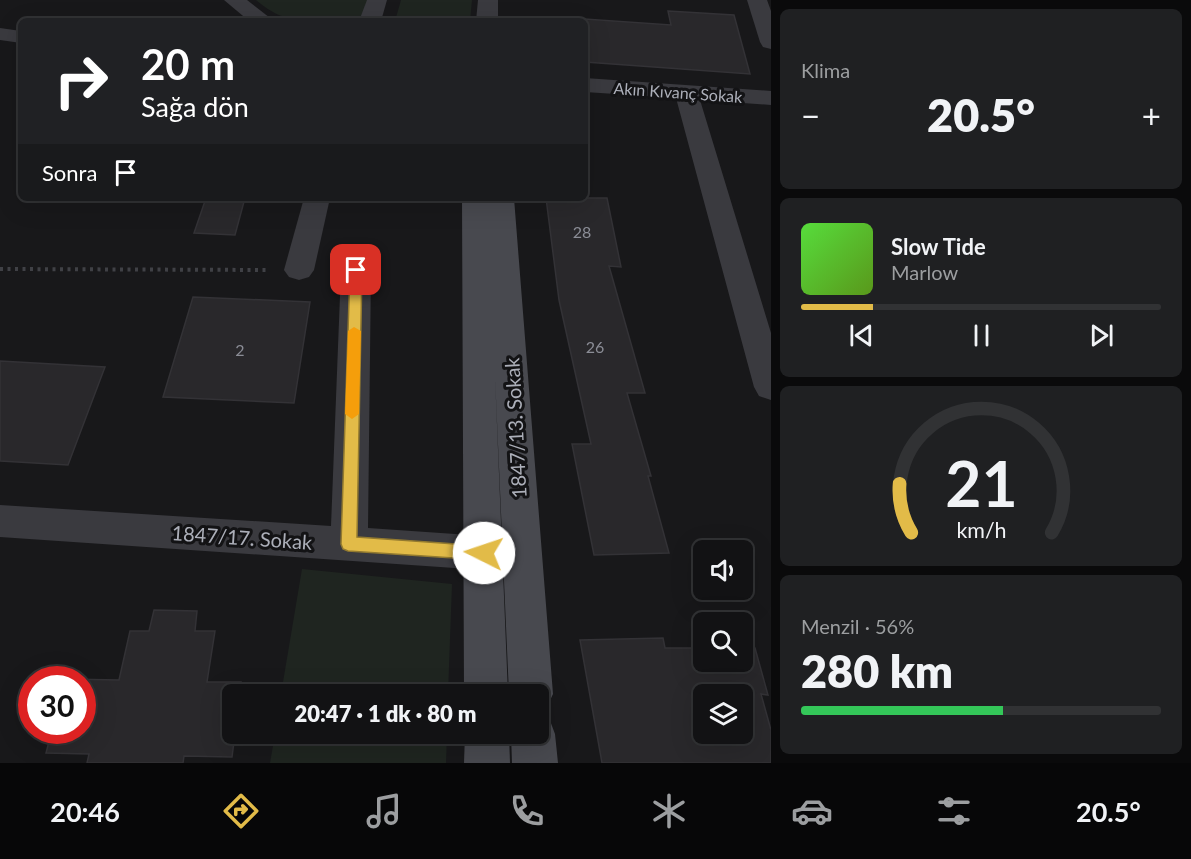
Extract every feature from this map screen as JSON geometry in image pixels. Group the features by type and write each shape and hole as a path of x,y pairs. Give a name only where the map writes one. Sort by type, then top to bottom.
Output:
{"main road":[{"name":"1847/13. Sokak","path":"475,201 486,684"},
{"name":"1847/13. Sokak","path":"501,201 530,684"},
{"path":"487,744 487,763"},
{"path":"534,744 535,763"}],"street":[{"path":"221,0 231,18"},
{"path":"234,0 259,18"},
{"path":"371,18 377,0"},
{"path":"487,18 488,0"},
{"path":"757,0 771,42"},
{"path":"0,34 18,36"},
{"name":"Akın Kıvanç Sokak","path":"588,85 771,98"},
{"path":"686,93 771,387"},
{"path":"299,270 316,201"},
{"path":"348,544 356,270"},
{"name":"1847/17. Sokak","path":"0,521 484,553"}],"path":[{"path":"0,269 299,270"}],"shaded area":[{"path":"256,0 368,0 361,18 289,18 268,9"},
{"path":"401,0 472,0 470,18 396,18"},
{"path":"302,569 452,584 448,684 283,684"},
{"path":"273,744 447,744 446,763 270,763"}],"building":[{"path":"668,11 734,15 750,74 588,62 588,19 671,25"},
{"path":"588,198 607,198 621,267 609,266 645,393 627,393 651,476 648,476 669,553 594,555 572,444 591,444 559,300 546,201 588,201"},
{"path":"205,201 244,201 235,235 194,233"},
{"path":"193,297 310,302 294,403 163,397"},
{"path":"0,361 105,367 68,465 0,461"},
{"path":"154,610 197,611 195,631 215,631 207,682 241,682 241,684 222,684 222,744 234,744 232,757 184,756 183,763 87,763 89,754 46,753 48,744 96,744 96,680 119,680 130,631 149,631"},
{"path":"663,638 665,648 693,648 693,672 753,672 753,648 755,648 768,695 761,694 771,730 771,763 602,763 580,640"}],"slow traffic":[{"path":"352,414 354,331"}],"route":[{"path":"356,270 348,544 484,553"}]}
